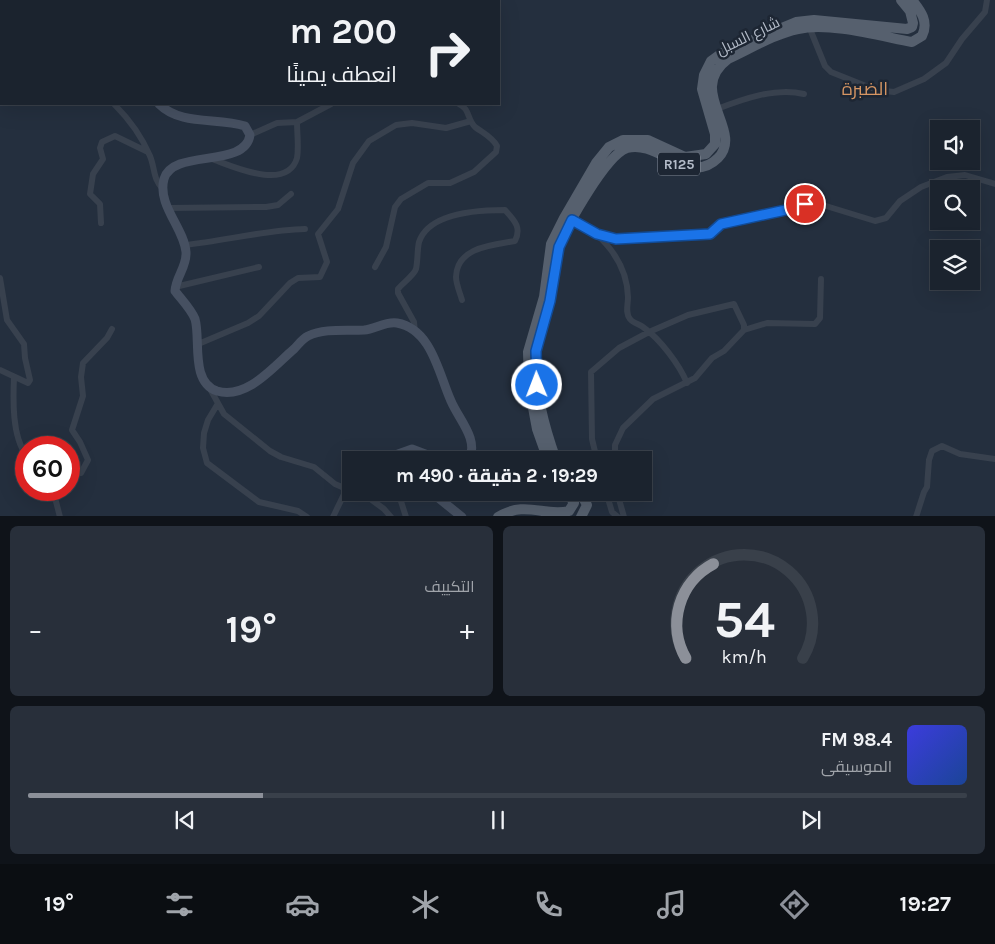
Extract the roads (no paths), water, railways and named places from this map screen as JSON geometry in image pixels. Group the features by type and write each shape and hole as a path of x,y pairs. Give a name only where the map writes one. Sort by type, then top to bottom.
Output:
{"main road":[{"name":"شارع السبل","path":"553,451 545,429 537,385 536,351 550,301 559,247 568,219 596,163 609,147 623,140 648,140 686,157 699,156 711,151 715,144 715,134 702,89 704,75 711,61 784,25 808,24 907,29 912,27 912,17 902,0"},
{"name":"شارع السبل","path":"545,451 537,429 529,386 528,352 544,297 551,244 604,166 625,149 645,149 680,164 698,168 711,164 720,156 724,146 725,135 711,87 713,75 719,66 728,59 808,24 912,42 922,36 926,24 921,11 912,0"},
{"path":"498,516 505,512 528,508 569,510 574,503 573,501"},
{"path":"581,516 587,506 584,501"},
{"path":"506,516 530,514 553,516"}],"street":[{"path":"808,24 825,66 831,72 876,90 894,92 924,79 946,63 962,39 985,12 987,0"},
{"path":"717,109 762,95 796,92 804,94"},
{"path":"115,105 126,116 148,152 156,183 163,189"},
{"path":"161,105 176,114 191,119 245,126 250,135 249,141 241,149 230,154 187,162 170,170 164,178 163,189 168,208 184,246 185,266 176,278 175,291 194,319 196,345 203,378 210,388 217,405 224,414 270,451 281,457 314,467 335,484 342,487"},
{"path":"250,135 277,123 297,122 329,105"},
{"path":"375,267 386,247 395,207 401,199 428,183 456,182 479,170 485,161 496,152 497,146 494,140 471,121 465,107 461,105"},
{"path":"196,345 248,323 259,316 298,278 320,277 327,262 318,234 338,209 353,163 369,141 396,124 412,123 446,128 471,121"},
{"path":"209,158 256,174 281,174 291,168 296,159 297,122"},
{"path":"101,224 100,204 90,194 93,174 103,159 100,148 102,142 115,136 148,152"},
{"path":"568,219 597,234 616,239 710,234 721,224 795,208 805,204 826,206 875,221 886,218 900,201 921,188 947,177 965,175 995,184"},
{"path":"168,208 266,207 278,205 291,194"},
{"path":"415,332 414,322 398,293 398,289 416,271 420,240 432,227 449,217 468,211 505,210 516,222 518,233 514,241 482,247 466,255 458,268 456,278 462,300"},
{"path":"184,246 227,241 267,231 306,229"},
{"path":"597,234 621,264 627,288 627,314 631,321 648,332 679,365 687,384"},
{"path":"175,287 259,267"},
{"path":"0,278 7,320 24,344 30,380 28,384 0,370"},
{"path":"615,451 615,444 623,428 654,399 669,390 687,384 695,378 712,358 724,350 744,330 767,323 814,324 820,318 821,279"},
{"path":"595,451 592,439 591,372 600,362 618,348 648,332 688,314 718,309 728,304 734,304 744,325 744,330"},
{"path":"210,388 218,392 229,392 253,384 305,337 316,333 367,330 396,323 415,332 433,354 456,415 468,432 472,446 471,451"},
{"path":"76,436 72,430 83,396 81,370 87,358 107,338 112,329"},
{"path":"14,377 18,436"},
{"path":"217,405 208,420 204,433 203,448 207,463 259,502 298,511 307,516"},
{"path":"80,442 88,460 80,473"},
{"path":"916,516 924,492 928,487 929,460 932,451 942,446 960,454 995,459"},
{"path":"56,501 60,516"},
{"path":"333,516 342,501"},
{"path":"373,501 391,516"},
{"path":"401,501 406,516"},
{"path":"442,501 462,516"},
{"path":"609,501 612,512 618,516"},
{"path":"620,501 624,516"}],"district":[{"name":"الضبرة","path":"865,89"}]}
